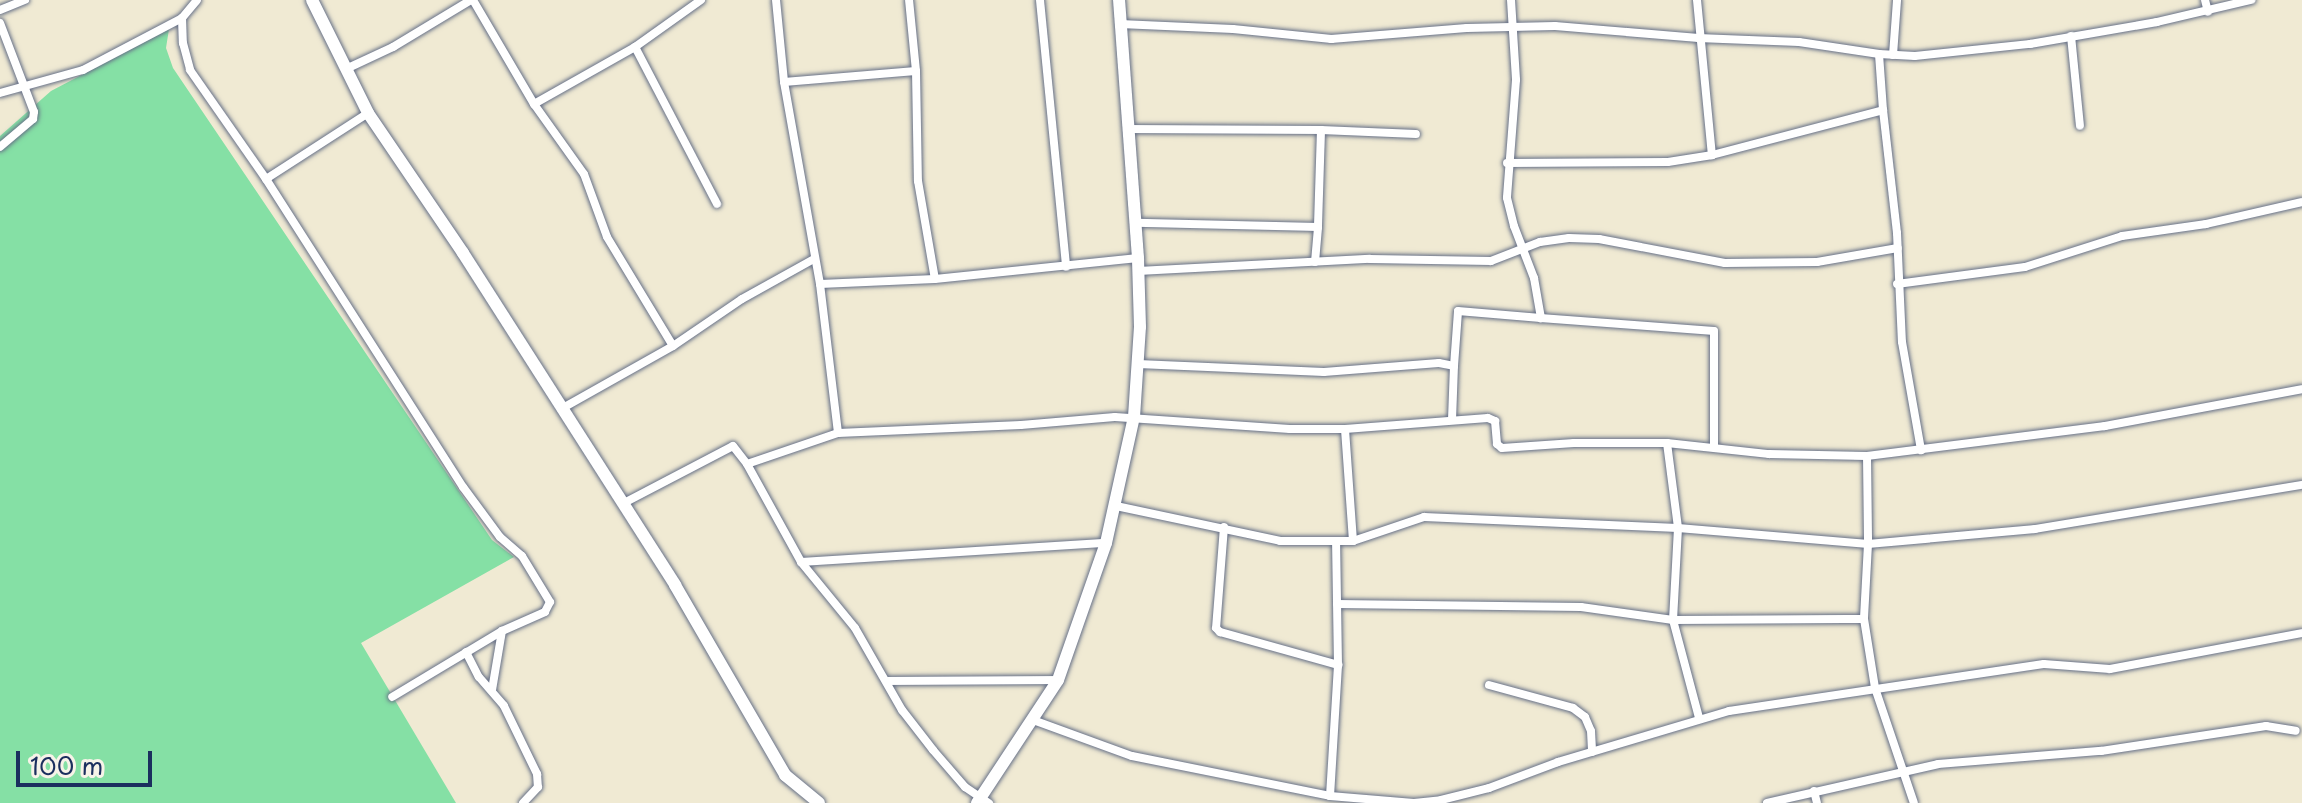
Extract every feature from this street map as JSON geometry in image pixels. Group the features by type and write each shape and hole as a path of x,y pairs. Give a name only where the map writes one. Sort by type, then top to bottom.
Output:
{"main road":[{"path":"312,0 368,113 463,253 621,505 675,585 785,775 819,803"},
{"path":"982,802 1058,680 1106,543 1134,417 1138,364 1138,264 1119,0"}],"street":[{"path":"0,10 25,0"},
{"path":"0,93 83,70 182,18 197,0"},
{"path":"348,68 393,47 472,0 534,104 584,174 607,237 673,346"},
{"path":"534,104 635,47 701,0"},
{"path":"776,0 784,82 820,284 819,296 838,433"},
{"path":"909,0 916,71 918,181 935,279"},
{"path":"1040,0 1066,267"},
{"path":"1511,0 1511,30 1516,61 1515,102 1507,163 1510,213 1540,302 1541,318"},
{"path":"1697,0 1698,38 1712,155"},
{"path":"1893,55 1897,0"},
{"path":"2205,0 2208,12"},
{"path":"1120,24 1233,29 1331,39 1467,28 1511,30 1555,26 1698,38 1799,42 1893,55 1988,49 2208,12 2251,0"},
{"path":"182,18 183,43 190,70 266,179 332,287 463,487 500,537 536,574 550,602 545,612 502,631 392,697"},
{"path":"0,23 27,87 33,119 0,147"},
{"path":"2071,36 2080,126"},
{"path":"635,47 717,204"},
{"path":"1879,54 1898,248 1897,284 1902,342 1921,450"},
{"path":"784,82 916,71"},
{"path":"1507,163 1664,162 1712,155 1883,110"},
{"path":"266,179 368,113"},
{"path":"1129,129 1416,134"},
{"path":"1315,262 1321,130"},
{"path":"1897,284 2025,267 2122,236 2206,224 2302,202"},
{"path":"1136,223 1318,227"},
{"path":"820,284 1138,264 1370,259 1491,261 1540,242 1590,239 1725,263 1817,262 1898,248"},
{"path":"561,409 673,346 742,299 814,259"},
{"path":"1452,420 1458,311 1714,331 1714,447"},
{"path":"1138,364 1324,372 1439,363 1454,366"},
{"path":"747,464 838,433 1134,417 1247,427 1345,429 1492,418 1497,444 1502,448 1574,443 1667,443 1769,454 1867,456 2105,426 2302,389"},
{"path":"1345,429 1353,541"},
{"path":"1667,443 1678,528 1673,620 1699,718"},
{"path":"621,505 733,446 747,464 801,562 839,606 888,681 902,710 965,787 982,802"},
{"path":"1867,456 1865,497 1868,544 1864,619 1875,688 1906,770 1914,803"},
{"path":"1116,506 1280,541 1353,541 1424,517 1678,528 1868,544 2049,527 2302,485"},
{"path":"1224,527 1216,628 1220,632 1338,665"},
{"path":"1330,796 1338,665 1336,542"},
{"path":"801,562 1106,543"},
{"path":"1337,604 1581,607 1673,620 1864,619"},
{"path":"492,690 502,631"},
{"path":"1033,720 1132,756 1330,796 1414,803 1489,788 1699,718 1875,688 2044,664 2110,669 2302,633"},
{"path":"466,652 479,677 512,720 539,782 523,803"},
{"path":"888,681 1058,680"},
{"path":"1489,685 1573,708 1585,717 1591,731 1592,752"},
{"path":"1767,803 1906,770 1982,758 2114,749 2266,726 2296,731"},
{"path":"1814,791 1817,803"}],"green space":[{"path":"169,29 166,48 173,68 492,540 514,557 361,643 456,803 0,803 0,136 51,91"}]}
